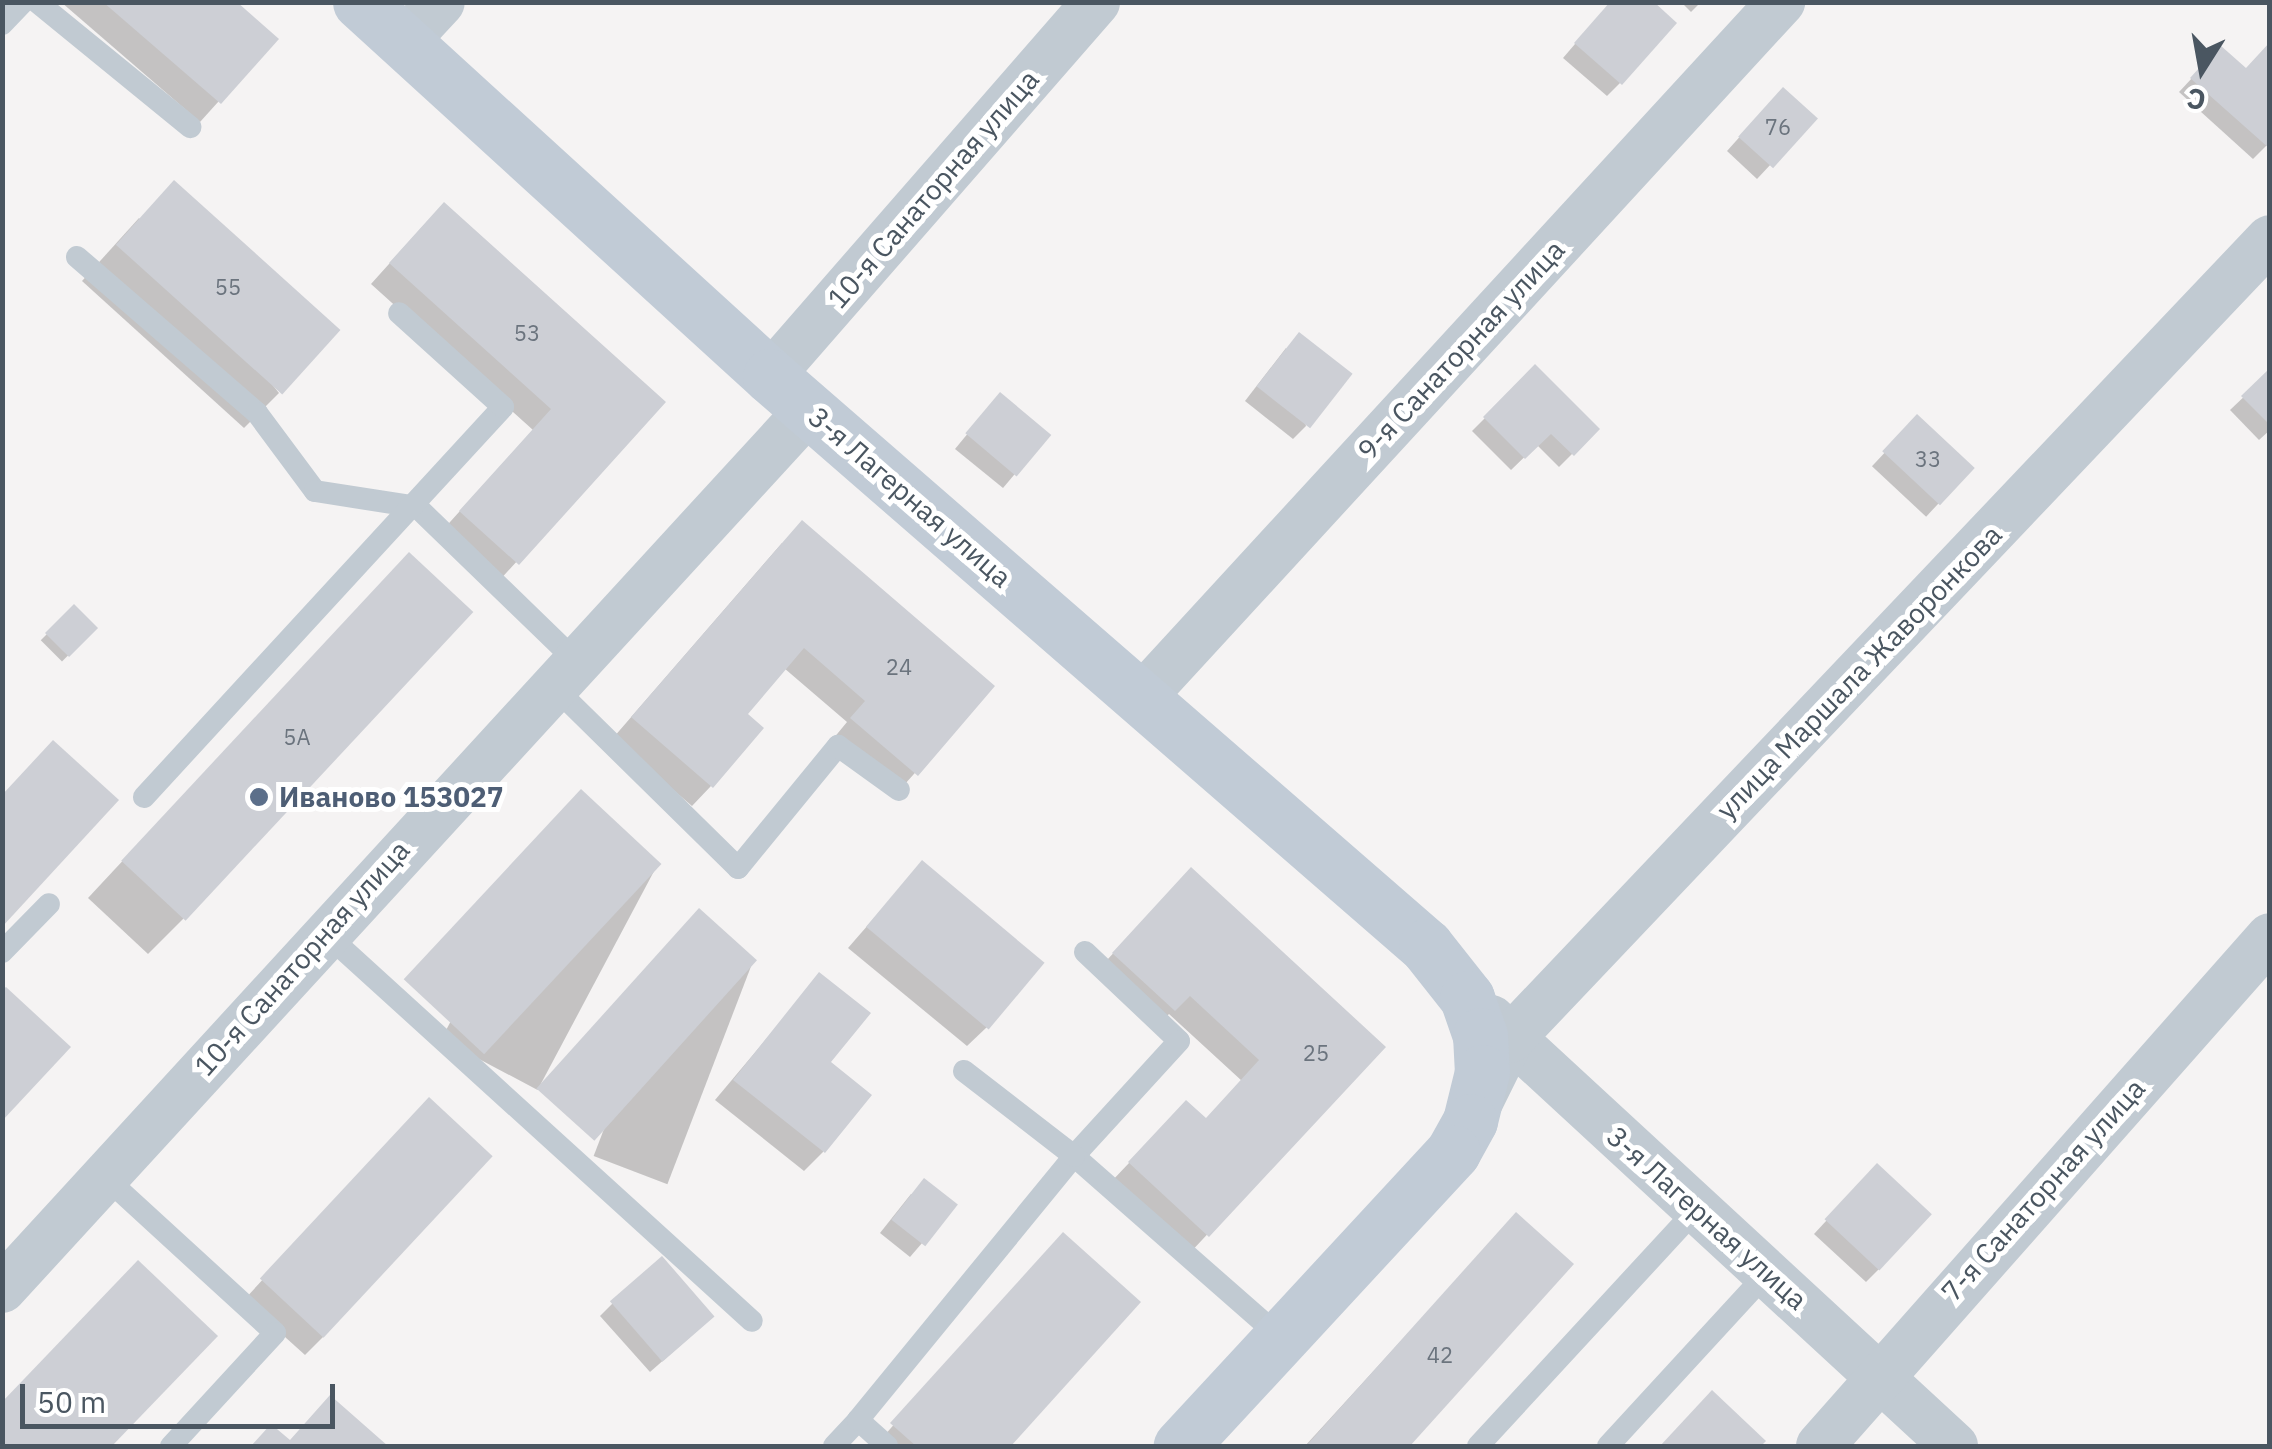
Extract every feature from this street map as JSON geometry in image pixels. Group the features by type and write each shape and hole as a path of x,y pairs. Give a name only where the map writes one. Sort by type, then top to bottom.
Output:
{"main road":[{"name":"3-я Лагерная улица","path":"360,2 422,22 790,392 1426,946 1461,988 1483,1052 1470,1121 1433,1177 1282,1339"},
{"path":"1181,1446 1282,1339"}],"street":[{"name":"10-я Санаторная улица","path":"2,1289 324,932 565,674 1096,2"},
{"name":"9-я Санаторная улица","path":"1141,698 1781,2"},
{"name":"улица Маршала Жаворонкова","path":"1470,1121 1510,1038 2270,239"},
{"name":"7-я Санаторная улица","path":"1820,1446 1879,1374 2270,936"},
{"name":"3-я Лагерная улица","path":"1461,988 1510,1038 1954,1446"}],"lane":[{"path":"2,24 23,2"},
{"path":"37,2 190,127"},
{"path":"78,256 257,413 315,491 417,507 738,868 838,746 898,790"},
{"path":"144,796 417,507 503,407 399,313"},
{"path":"2,952 49,904"},
{"path":"324,932 752,1321"},
{"path":"834,1446 1074,1156 1179,1040 1084,952"},
{"path":"964,1071 1074,1156 1282,1339"},
{"path":"106,1178 275,1333 171,1446"},
{"path":"1478,1446 1697,1209"},
{"path":"1608,1446 1767,1274"},
{"path":"858,1420 887,1446"}],"building":[{"path":"103,2 237,2 279,39 221,104"},
{"path":"1610,2 1654,2 1677,23 1622,85 1574,43"},
{"path":"2270,42 2270,149 2190,78 2220,45 2246,68"},
{"path":"1783,87 1818,118 1773,168 1738,137"},
{"path":"174,180 340,330 282,395 116,245"},
{"path":"444,202 666,402 519,565 459,511 551,409 389,263"},
{"path":"1299,332 1353,374 1310,428 1257,386"},
{"path":"1535,364 1600,429 1574,456 1551,434 1525,459 1483,417"},
{"path":"2270,368 2270,425 2241,396"},
{"path":"1000,392 1051,435 1017,476 965,433"},
{"path":"1917,414 1975,468 1940,505 1882,451"},
{"path":"802,520 995,686 918,776 850,718 865,701 804,648 748,714 764,728 713,788 631,717"},
{"path":"409,552 473,612 186,921 121,861"},
{"path":"74,604 98,628 69,657 45,633"},
{"path":"53,740 119,800 2,927 2,795"},
{"path":"581,789 661,864 484,1054 404,979"},
{"path":"922,860 1045,963 989,1029 866,927"},
{"path":"1191,867 1386,1047 1209,1237 1128,1162 1186,1100 1206,1118 1259,1060 1190,996 1175,1011 1112,953"},
{"path":"699,908 757,960 594,1141 536,1089"},
{"path":"819,972 871,1013 831,1062 872,1095 825,1153 733,1080"},
{"path":"6,987 71,1047 2,1121 2,990"},
{"path":"429,1097 493,1156 323,1338 260,1278"},
{"path":"1877,1163 1932,1214 1879,1270 1824,1219"},
{"path":"924,1178 958,1204 925,1246 891,1220"},
{"path":"1516,1212 1574,1264 1410,1446 1306,1446"},
{"path":"1063,1232 1141,1302 1011,1446 916,1446 890,1423"},
{"path":"662,1256 714,1316 662,1362 610,1301"},
{"path":"138,1260 218,1336 112,1446 2,1446 2,1402"},
{"path":"1712,1390 1766,1441 1761,1446 1660,1446"},
{"path":"330,1395 388,1446 251,1446 271,1424 290,1440"}],"place":[{"name":"Иваново 153027","path":"259,797"}]}
